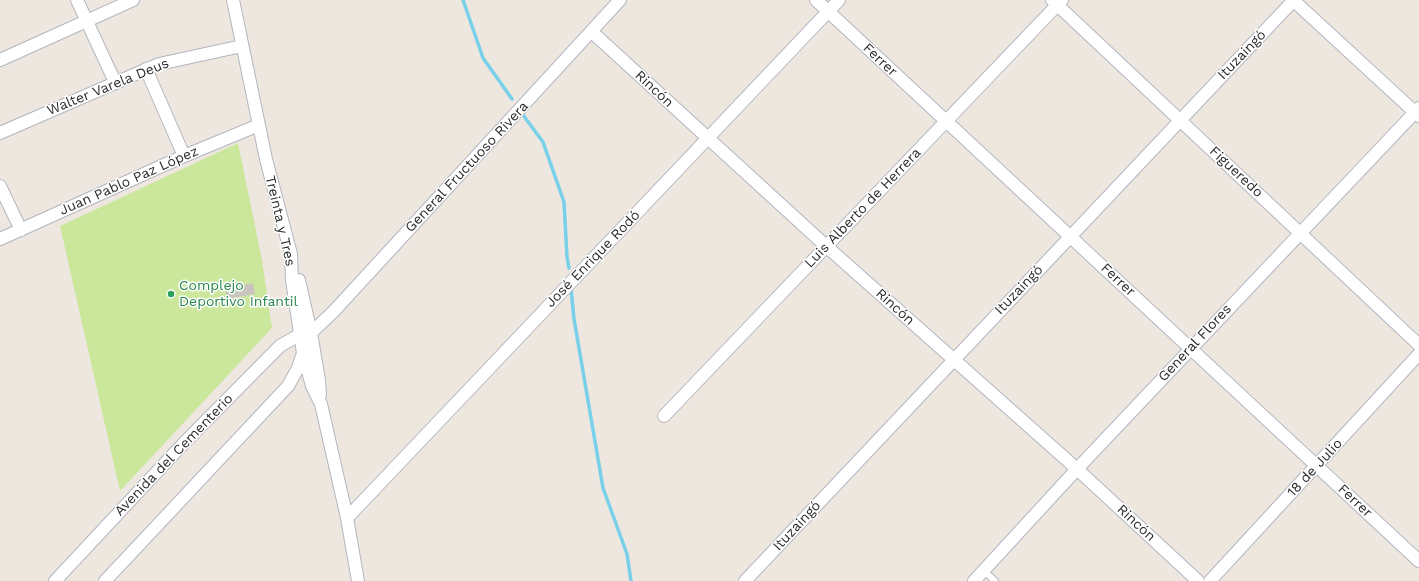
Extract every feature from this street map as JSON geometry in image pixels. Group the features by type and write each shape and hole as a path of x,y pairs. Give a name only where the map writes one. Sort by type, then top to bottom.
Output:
{"street":[{"path":"78,0 115,82"},
{"path":"0,60 133,0"},
{"name":"Treinta y Tres","path":"233,0 266,159 291,254 292,280 309,351 312,386 321,404 347,518 358,581"},
{"name":"General Fructuoso Rivera","path":"305,334 334,311 620,0"},
{"name":"Ferrer","path":"816,0 1419,561"},
{"name":"José Enrique Rodó","path":"347,518 839,0"},
{"path":"1294,0 1418,112"},
{"name":"Ituzaingó","path":"745,581 953,359 1294,0"},
{"name":"Figueredo","path":"1057,2 1419,345"},
{"name":"Luis Alberto de Herrera","path":"664,416 946,121 1057,2"},
{"name":"Rincón","path":"592,32 826,246 1077,469 1198,581"},
{"name":"Walter Varela Deus","path":"0,133 146,69 170,61 242,46"},
{"path":"146,69 184,156"},
{"name":"General Flores","path":"974,581 1300,232 1418,112"},
{"name":"Juan Pablo Paz López","path":"0,239 184,156 259,125"},
{"path":"0,186 21,230"},
{"name":"Avenida del Cementerio","path":"56,581 182,445 259,366 280,346 305,334"},
{"path":"105,581 288,386 309,351"},
{"name":"18 de Julio","path":"1210,581 1419,354"}],"lane":[{"path":"984,571 995,581"}],"green space":[{"name":"Complejo Deportivo Infantil","path":"238,143 262,260 272,328 120,491 60,226"}],"building":[{"path":"253,283 255,294 227,299 225,288"}],"waterway":[{"path":"463,0 483,58 512,99"},
{"path":"523,115 543,142 564,202 569,268"},
{"path":"571,288 574,319 603,488 627,554 631,581"}],"place":[{"name":"Complejo Deportivo Infantil","path":"171,294"}]}
